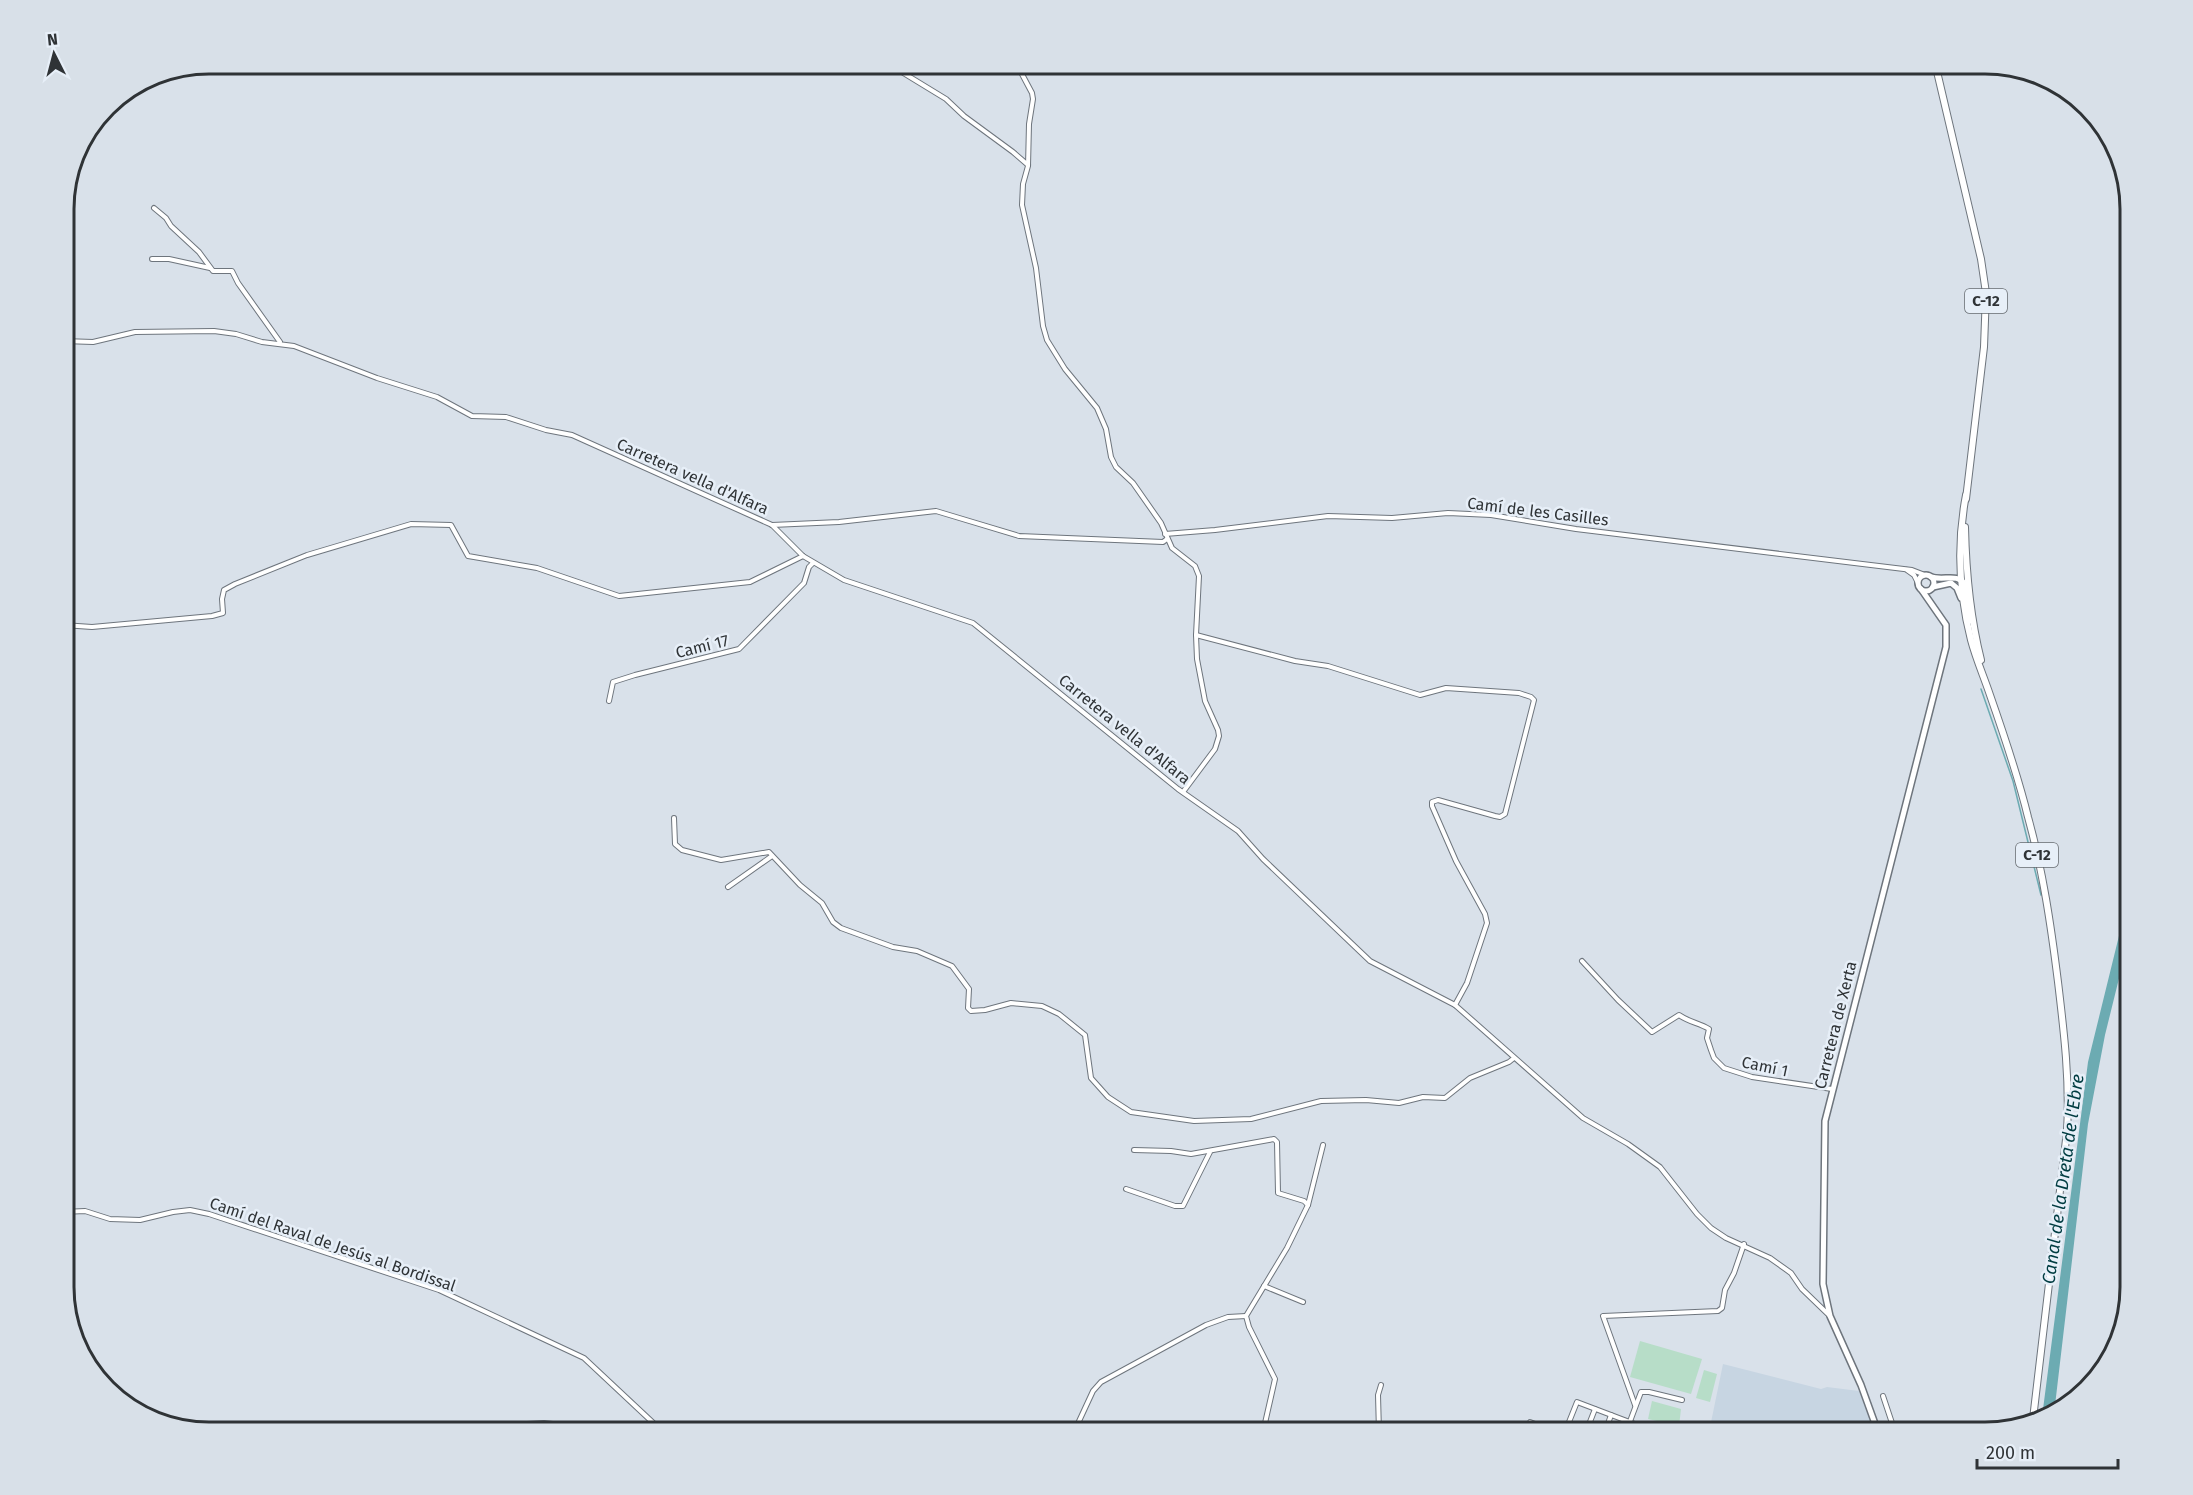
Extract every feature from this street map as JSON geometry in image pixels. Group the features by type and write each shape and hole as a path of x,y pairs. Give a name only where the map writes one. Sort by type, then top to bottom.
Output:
{"main road":[{"name":"C-12","path":"1938,74 1981,259 1986,309 1984,347 1962,514 1962,579 1971,639 2020,787 2035,845 2053,944 2067,1050 2067,1131 2034,1412"},
{"name":"C-12","path":"1966,495 1966,565 1972,623 1989,692"},
{"path":"1919,586 1925,591 1953,580 1958,568 1959,530 1962,514"},
{"path":"1962,579 1965,542"},
{"path":"1928,576 1934,582 1932,588 1934,605"},
{"path":"1919,586 1921,577 1962,579"},
{"path":"1962,579 1965,584 1968,613 1972,623"},
{"path":"1953,580 1960,594 1964,618 1971,639"},
{"path":"1919,586 1934,605"},
{"name":"Carretera de Xerta","path":"1874,1422 1861,1385 1830,1316 1823,1284 1825,1121 1944,657 1946,625 1934,605"}],"street":[{"path":"904,74 946,99 1028,166"},
{"path":"1022,74 1033,99 1029,124 1028,166 1023,184 1022,205 1035,262 1047,340 1065,369 1097,408 1106,429 1113,462 1132,483 1161,523 1174,551 1198,570 1199,600 1196,635 1202,689 1219,736 1215,749 1183,792"},
{"path":"154,208 199,252 213,271 219,272 227,269 232,271 280,343"},
{"path":"152,259 169,259 211,268"},
{"name":"Carretera vella d'Alfara","path":"74,341 93,342 135,332 214,331 236,334 262,342 294,346 377,378 437,397 472,416 506,417 546,430 572,435 772,525 813,564 844,580 973,623 1183,792 1238,831 1263,860 1370,960 1455,1005 1583,1118 1628,1144 1660,1167 1711,1228 1726,1238 1744,1244 1791,1273 1815,1303 1830,1316"},
{"name":"Camí de les Casilles","path":"772,525 839,522 936,511 1019,536 1163,542 1166,537 1328,516 1392,518 1448,513 1502,517 1576,529 1624,533 1917,571 1928,576"},
{"path":"74,626 92,627 212,616 223,612 224,590 235,584 307,555 411,524 451,525 468,556 537,568 619,596 750,582 803,556"},
{"name":"Camí 17","path":"609,701 614,682 739,649 804,583 809,567 813,564"},
{"path":"1907,570 1912,573 1919,586"},
{"path":"1196,635 1295,661 1328,666 1420,695 1446,688 1519,693 1534,700 1505,814 1500,817 1438,800 1432,802 1456,861 1485,914 1487,923 1467,984 1455,1005"},
{"path":"674,818 675,844 680,849 721,860 767,852 822,903 833,922 841,928 889,946 917,951 952,966 960,981 969,989 969,1011 985,1010 1011,1003 1047,1007 1059,1014 1085,1035 1088,1069 1093,1083 1116,1103 1131,1112 1189,1121 1247,1120 1321,1101 1366,1100 1399,1103 1423,1097 1444,1098 1470,1078 1514,1058"},
{"path":"728,887 772,856"},
{"name":"Camí 1","path":"1582,961 1652,1032 1679,1016 1688,1022 1699,1023 1709,1029 1707,1038 1714,1058 1724,1068 1752,1077 1832,1089"},
{"path":"1134,1150 1171,1151 1185,1154 1210,1152 1268,1138 1276,1139 1278,1193 1308,1205"},
{"path":"1265,1422 1275,1378 1246,1316 1287,1248 1308,1205 1323,1145"},
{"path":"1126,1189 1175,1206 1184,1206 1210,1152"},
{"name":"Camí del Raval de Jesús al Bordissal","path":"74,1212 85,1211 110,1219 140,1220 190,1210 209,1214 439,1290 584,1358 652,1422"},
{"path":"1635,1405 1604,1316 1718,1311 1722,1308 1725,1290 1734,1273 1744,1244"},
{"path":"1264,1286 1303,1302"},
{"path":"1079,1422 1093,1391 1101,1382 1206,1325 1228,1317 1246,1316"},
{"path":"1379,1422 1378,1395 1381,1385"},
{"path":"1569,1422 1577,1402 1629,1422 1640,1393 1644,1391 1682,1400"},
{"path":"1883,1396 1892,1422"},
{"path":"1590,1422 1595,1409"},
{"path":"1609,1422 1611,1415"}],"shaded area":[{"path":"1723,1364 1821,1389 1827,1387 1859,1391 1870,1420 1870,1422 1711,1422"}],"green space":[{"path":"1640,1341 1702,1359 1691,1394 1630,1377"},
{"path":"1704,1370 1717,1374 1710,1402 1696,1398"},
{"path":"1652,1401 1681,1409 1679,1422 1648,1419"}],"water":[{"path":"2120,932 2120,974 2105,1035 2088,1124 2056,1401 2043,1407 2088,1062"}],"waterway":[{"path":"1981,689 2013,781 2041,895"}],"water label":[{"name":"Canal de la Dreta de l'Ebre","path":"2063,1179"}]}
